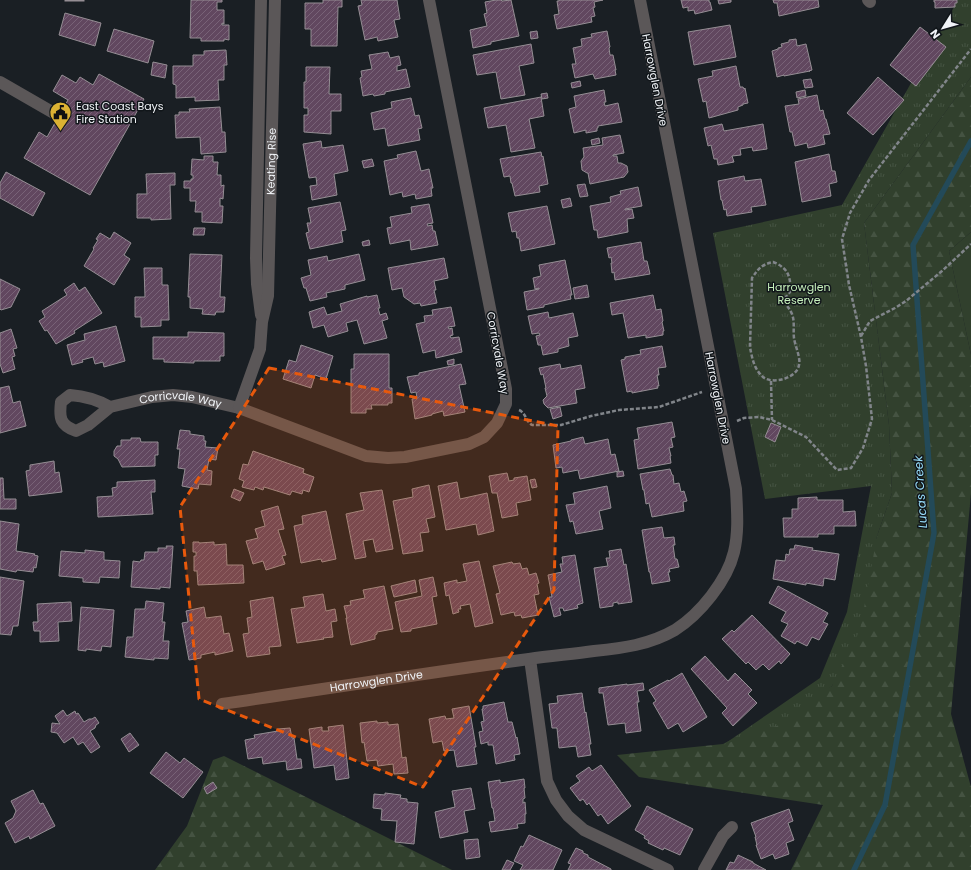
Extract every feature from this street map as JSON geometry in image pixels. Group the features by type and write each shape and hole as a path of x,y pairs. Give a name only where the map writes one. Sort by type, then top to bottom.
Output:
{"street":[{"name":"Keating Rise","path":"261,0 256,258 257,284 262,322"},
{"name":"Keating Rise","path":"240,408 260,349 262,322 268,296 275,0"},
{"name":"Corricvale Way","path":"110,406 152,397 173,395 192,397 240,408 366,456 388,458 405,457 469,444 484,437 497,423 506,404 506,389 429,0"},
{"name":"Harrowglen Drive","path":"222,704 530,659 628,647 652,641 675,629 694,615 712,596 725,576 734,552 738,524 736,489 640,0"},
{"path":"0,82 58,116"},
{"path":"530,659 547,780 556,800 568,816 584,830 668,870"},
{"path":"704,870 723,836 732,827"}],"path":[{"path":"724,427 744,418 759,417 772,420 806,437 837,470 851,468 863,448 872,420 866,366 849,285 842,239 850,213 869,180 971,49"},
{"path":"861,337 870,321 895,308 906,300 942,271 971,244"},
{"path":"773,262 783,267 788,275 791,285 790,292 785,298 786,304 792,314 799,367 793,375 772,380 764,378 756,369 750,347 752,278 758,269 765,264 773,262"},
{"path":"772,380 772,420"},
{"path":"506,404 522,411 528,423 532,425 561,425 619,410 659,406 715,387"}],"highlighted area":[{"path":"269,368 558,426 554,590 423,787 199,699 180,507"}],"green space":[{"name":"Harrowglen Reserve","path":"958,0 971,0 971,77 864,223 889,425 892,493 877,536 860,630 832,686 779,725 723,745 820,678 847,612 871,486 765,499 713,233 842,205"},
{"path":"971,77 971,232 949,251 971,355 971,493 951,714 971,787 971,870 791,870 823,805 639,777 617,755 723,744 832,686 877,536 892,493 889,425 864,223"},
{"path":"971,232 971,355 949,251"},
{"path":"224,756 452,870 155,870 187,826 213,760"}],"building":[{"path":"84,0 84,1 65,1"},
{"path":"191,0 222,0 222,2 217,2 217,10 224,10 224,24 222,23 222,25 229,25 229,40 201,41 201,38 190,38"},
{"path":"323,0 342,0 342,7 338,7 337,46 311,46 311,29 305,29 305,3 323,3"},
{"path":"361,0 397,0 400,19 394,20 398,37 378,41 377,37 365,40 358,6 362,5"},
{"path":"511,0 519,36 491,42 491,44 473,48 470,30 487,26 484,14 487,13 485,2"},
{"path":"603,0 594,2 595,7 593,8 595,16 591,17 592,22 557,29 554,15 559,14 557,1"},
{"path":"681,0 709,0 712,10 695,14 694,10 688,11 688,7 683,8"},
{"path":"718,0 731,0 731,2 719,4"},
{"path":"773,0 818,0 819,7 779,16 777,3 774,3"},
{"path":"934,0 957,0 957,3 955,3 955,7 935,8"},
{"path":"65,13 101,23 95,46 59,35"},
{"path":"730,25 736,57 694,65 688,32"},
{"path":"920,27 946,47 916,86 890,65"},
{"path":"114,29 154,41 148,63 107,51"},
{"path":"537,31 538,38 531,39 530,32"},
{"path":"607,31 610,55 613,55 616,75 595,79 593,74 575,78 572,64 576,64 573,48 582,46 581,39 592,37 591,34"},
{"path":"796,39 797,46 806,44 812,70 777,77 772,51 782,47 781,44 789,42 789,40"},
{"path":"531,44 534,63 519,66 525,95 501,99 496,72 477,75 473,55"},
{"path":"226,50 227,65 224,65 224,80 218,80 219,100 195,101 195,97 176,98 176,85 173,84 173,66 193,66 193,55 204,55 204,51"},
{"path":"388,52 390,58 399,56 401,65 397,66 397,71 406,69 410,87 385,92 385,94 363,96 360,78 362,77 361,71 372,69 369,55"},
{"path":"153,62 167,65 165,78 151,75"},
{"path":"736,66 740,87 745,88 748,103 738,107 738,110 709,118 706,101 703,102 698,79 713,76 712,71"},
{"path":"306,67 330,67 329,94 341,94 341,111 331,111 331,134 304,132 304,115 308,115 308,108 304,108 304,82 306,82"},
{"path":"99,74 144,99 90,195 24,158 39,132 47,137 68,100 53,91 62,75 76,83 80,77 93,85"},
{"path":"878,77 904,100 873,135 847,113"},
{"path":"811,79 813,87 805,88 803,80"},
{"path":"580,81 581,86 572,88 571,83"},
{"path":"604,90 606,102 604,102 605,106 618,103 622,122 598,126 597,131 586,133 586,130 574,133 569,109 576,107 574,96"},
{"path":"805,90 806,96 797,98 796,92"},
{"path":"547,93 548,98 542,99 541,94"},
{"path":"817,95 820,111 823,110 830,134 823,135 825,144 808,148 807,143 795,146 792,132 790,132 785,106 799,104 798,99"},
{"path":"541,97 544,116 529,119 535,148 511,152 506,125 488,128 484,108"},
{"path":"411,98 415,116 419,115 422,128 418,129 420,140 388,146 385,128 374,130 371,113 392,108 391,102"},
{"path":"220,107 222,132 225,132 226,152 201,154 200,137 176,138 175,115 179,115 179,112 190,112 189,109"},
{"path":"722,124 724,131 763,124 767,149 753,151 752,147 740,149 741,155 732,156 734,162 718,165 717,159 714,159 711,145 708,146 704,128"},
{"path":"620,135 624,153 613,156 617,156 618,163 627,166 628,172 624,177 590,184 588,173 582,170 581,161 584,157 583,148 603,145 602,138"},
{"path":"599,138 600,143 592,145 591,140"},
{"path":"321,141 322,148 343,145 348,171 334,174 337,195 312,200 310,186 317,185 316,177 309,178 303,144"},
{"path":"416,151 421,171 429,169 433,188 431,188 432,196 416,199 415,194 403,197 402,192 390,195 384,161 398,158 397,155"},
{"path":"541,152 548,184 539,186 540,192 515,196 510,176 504,177 500,159"},
{"path":"829,154 832,171 835,171 837,182 829,184 831,196 802,202 795,162"},
{"path":"204,156 213,156 213,162 218,162 217,175 221,175 221,186 224,185 223,199 220,198 220,206 223,206 222,223 202,222 202,212 195,212 196,201 190,201 190,188 184,188 184,181 191,181 191,179 193,179 193,175 191,175 192,159 204,160"},
{"path":"372,159 374,166 364,168 362,161"},
{"path":"6,172 45,193 33,216 0,198 0,183"},
{"path":"175,173 175,185 170,185 171,219 151,220 151,218 137,218 137,194 147,194 146,174"},
{"path":"744,176 745,181 761,179 766,205 751,207 752,212 727,216 726,209 724,210 721,200 718,181"},
{"path":"585,184 588,196 580,197 577,185"},
{"path":"638,187 642,206 625,209 632,209 634,218 627,219 628,232 598,238 597,230 594,230 590,206 611,202 610,197 621,194 620,191"},
{"path":"570,198 572,206 563,208 561,200"},
{"path":"340,202 346,230 341,231 343,242 310,249 306,233 309,232 307,223 311,223 308,208"},
{"path":"429,204 433,223 427,224 428,226 432,225 438,245 411,250 410,240 390,244 387,228 392,227 390,217 412,213 411,207"},
{"path":"547,206 555,244 521,251 519,238 517,238 516,231 512,232 508,213"},
{"path":"194,228 205,228 204,235 193,235"},
{"path":"114,232 131,243 124,255 130,259 114,285 84,266 94,249 93,248 98,240 96,239 100,233 110,239"},
{"path":"369,240 370,245 363,246 362,242"},
{"path":"641,242 644,261 647,261 650,274 615,280 614,272 612,273 611,257 609,258 607,248"},
{"path":"190,254 222,255 220,297 225,297 224,312 216,312 215,315 202,314 203,309 190,308 190,297 188,297"},
{"path":"359,254 365,280 345,285 345,289 326,293 327,297 310,301 301,278 311,275 308,260 327,256 328,261"},
{"path":"444,258 448,278 434,281 436,290 434,290 437,303 421,306 420,303 414,304 404,297 402,288 392,290 388,268"},
{"path":"565,260 572,295 570,295 571,299 544,305 544,307 527,310 524,292 539,289 535,289 533,278 541,276 539,265"},
{"path":"144,268 162,268 162,285 168,285 169,320 161,320 161,326 141,327 141,317 135,317 135,297 145,297"},
{"path":"0,279 20,289 11,307 1,310 0,309"},
{"path":"74,283 79,291 85,287 102,313 74,331 75,333 56,344 39,321 45,317 42,311 67,295 64,290"},
{"path":"587,285 589,297 575,299 573,288"},
{"path":"377,295 380,315 386,313 388,319 382,321 387,338 364,344 357,320 346,323 348,331 328,337 324,325 313,328 309,312 324,307 327,315 342,311 340,304 367,296"},
{"path":"653,295 656,310 661,309 664,331 663,335 646,338 646,335 628,338 623,313 612,315 610,303"},
{"path":"451,307 455,326 448,327 449,329 452,328 453,335 450,336 451,338 459,337 462,352 436,358 435,350 423,353 416,324 425,322 424,316 433,315 432,310"},
{"path":"548,312 549,318 573,313 578,336 568,338 569,346 558,349 558,352 543,355 541,345 538,345 536,336 540,335 539,333 532,334 528,316"},
{"path":"116,326 125,361 104,367 103,362 95,364 93,357 72,365 67,345 85,340 84,334"},
{"path":"11,329 17,348 13,349 15,356 12,357 15,369 3,373 0,364 0,333"},
{"path":"188,332 224,333 224,356 220,356 220,361 194,361 194,363 164,362 164,359 153,359 153,337 188,337"},
{"path":"301,345 333,356 326,379 315,375 311,388 283,379 289,360 296,362"},
{"path":"662,346 666,367 658,368 658,388 632,393 632,391 627,392 621,360 625,359 625,357 641,354 640,350"},
{"path":"354,354 389,354 389,388 392,388 392,403 388,403 388,405 371,405 372,409 366,409 366,413 351,413 351,369 354,369"},
{"path":"454,359 454,364 448,365 447,361"},
{"path":"461,364 466,384 459,385 465,412 444,416 443,411 415,419 412,399 417,398 416,392 411,393 407,377"},
{"path":"560,364 561,369 581,365 585,388 575,390 577,403 548,408 544,404 543,400 547,396 546,388 543,374 541,375 539,368"},
{"path":"9,386 13,403 20,401 26,426 0,433 0,388"},
{"path":"560,407 562,416 553,419 550,409"},
{"path":"672,422 675,437 671,438 673,447 669,448 671,463 638,469 634,440 639,439 637,428"},
{"path":"771,423 781,427 775,442 765,437"},
{"path":"180,430 190,431 190,434 204,436 204,441 206,441 205,447 218,448 216,460 209,459 207,470 212,471 211,485 199,484 198,489 182,486 185,469 178,468 180,449 177,449"},
{"path":"583,437 585,444 608,439 611,455 615,454 619,471 580,479 578,470 563,473 562,467 556,468 553,445"},
{"path":"131,438 140,438 141,442 158,442 158,455 155,455 155,466 122,467 118,459 114,456 114,451 117,446 121,446 121,440 131,440"},
{"path":"253,451 304,469 303,473 314,477 309,492 303,490 302,494 292,491 290,495 264,487 263,490 255,487 254,490 242,487 244,481 239,479 243,464 248,465"},
{"path":"54,461 55,473 59,472 62,492 29,496 26,471 30,470 30,465"},
{"path":"670,469 673,475 674,484 679,483 681,492 684,491 687,501 683,502 684,511 652,517 649,503 646,504 640,474"},
{"path":"623,471 624,476 617,477 617,472"},
{"path":"507,473 509,481 514,480 514,478 527,476 531,500 516,503 518,515 502,518 497,493 492,493 489,476"},
{"path":"0,478 3,478 4,499 16,499 16,509 0,509"},
{"path":"535,479 537,487 532,488 530,480"},
{"path":"155,480 155,492 151,492 153,514 98,517 97,497 113,496 112,488 117,487 117,482"},
{"path":"457,482 460,499 487,493 494,531 478,535 476,524 446,530 438,486"},
{"path":"429,485 435,517 426,519 429,532 420,533 423,551 403,554 393,501 413,497 412,489"},
{"path":"607,486 611,508 599,511 603,529 576,534 573,521 570,522 566,505 575,504 573,493"},
{"path":"234,489 244,493 240,501 231,497"},
{"path":"382,490 393,549 376,552 373,539 363,541 366,557 355,559 346,514 364,510 360,493"},
{"path":"817,497 817,500 843,500 843,512 855,511 856,526 834,526 834,534 818,534 818,537 784,537 783,518 792,518 792,509 798,509 798,498"},
{"path":"278,506 284,529 278,530 286,555 282,556 285,564 266,570 263,561 253,564 246,541 258,538 255,529 265,526 261,511"},
{"path":"326,511 336,559 322,562 321,559 301,563 294,526 303,524 302,516"},
{"path":"0,521 19,524 16,551 35,554 34,555 38,556 36,568 34,567 33,572 17,570 16,572 0,569"},
{"path":"662,527 664,538 674,537 675,545 673,545 675,559 677,559 679,567 669,569 670,572 668,572 670,581 652,584 642,530"},
{"path":"193,542 214,542 214,545 226,544 227,565 243,565 244,583 198,585 197,571 194,571 194,556 196,556 196,552 193,552"},
{"path":"795,545 813,548 812,550 839,554 835,580 824,578 823,586 806,583 806,585 773,579 776,560 785,561 786,554 789,555 790,549 794,549"},
{"path":"166,546 173,546 170,588 160,587 160,589 131,587 133,561 140,562 141,560 144,560 145,552 158,552 158,548 167,548"},
{"path":"621,549 624,565 626,564 632,602 618,604 618,602 613,603 613,606 600,608 594,568 608,566 606,558 610,558 609,551"},
{"path":"85,550 104,552 104,560 120,561 119,578 100,577 99,583 83,582 83,578 59,576 61,551 85,553"},
{"path":"575,555 583,603 577,605 578,608 564,611 563,608 559,608 561,615 554,617 549,597 552,597 548,575 562,572 560,564 563,564 562,557"},
{"path":"479,561 493,623 475,627 470,604 460,606 461,609 458,609 459,612 453,614 449,595 446,596 444,583 457,580 457,583 467,581 463,564"},
{"path":"512,562 513,564 520,563 522,569 527,568 529,575 536,573 539,583 537,584 539,594 534,595 538,615 522,618 521,615 515,616 514,612 501,615 496,594 500,593 493,566"},
{"path":"0,577 24,581 18,626 13,626 11,635 0,634"},
{"path":"433,577 437,596 432,597 437,624 401,632 395,602 422,596 419,580"},
{"path":"415,580 417,592 394,597 391,586"},
{"path":"384,586 393,629 377,632 375,639 351,645 344,606 351,605 350,601 365,598 363,590"},
{"path":"778,586 828,613 823,622 828,624 819,640 812,637 807,646 797,641 795,644 781,636 788,624 781,621 786,612 769,603"},
{"path":"323,594 326,611 335,609 337,621 331,622 333,637 297,643 291,609 305,607 303,597"},
{"path":"273,597 281,646 269,647 270,654 247,657 243,634 249,633 247,618 252,617 250,601"},
{"path":"146,601 164,603 162,622 165,622 163,641 169,641 168,659 154,658 154,660 125,657 127,637 133,637 135,609 145,609"},
{"path":"71,602 72,621 58,622 59,641 40,642 40,631 34,631 33,622 38,622 37,604"},
{"path":"81,607 114,610 111,647 102,646 101,651 86,649 86,651 78,650"},
{"path":"204,607 206,618 221,616 224,634 229,633 233,651 215,655 215,652 201,655 201,658 189,660 182,623 188,622 186,611"},
{"path":"752,615 790,654 781,664 779,661 769,670 763,664 756,670 748,662 746,664 722,639 732,630 734,632"},
{"path":"705,656 728,681 735,673 752,690 748,694 757,703 733,726 722,713 727,708 691,669"},
{"path":"682,673 707,717 683,732 678,723 668,729 653,703 656,701 649,690"},
{"path":"643,683 644,690 637,691 641,731 626,733 625,723 608,725 603,693 599,693 599,688"},
{"path":"582,693 591,744 589,744 591,755 578,757 576,746 559,748 557,728 552,728 549,704 558,703 557,696"},
{"path":"504,702 508,722 512,722 516,738 517,737 520,754 514,755 515,760 496,764 493,745 488,745 488,742 481,744 479,732 483,731 481,722 484,721 483,706"},
{"path":"469,706 476,747 474,747 477,764 457,767 454,750 444,751 442,741 433,743 429,719 445,716 446,719 454,718 452,709"},
{"path":"63,710 67,716 75,711 84,722 95,717 99,723 90,731 100,747 91,753 83,742 78,745 73,737 64,743 57,733 51,732 52,723 60,724 55,716"},
{"path":"377,721 377,723 388,722 388,725 398,724 402,758 406,757 408,773 394,774 393,764 378,766 377,760 367,761 364,742 362,743 360,723"},
{"path":"343,725 349,778 336,780 334,765 314,768 309,729 322,727 322,731 329,731 328,727"},
{"path":"290,728 292,738 294,738 297,759 301,759 302,768 287,770 286,761 263,764 262,757 248,759 245,740 255,738 254,735 278,731 278,729"},
{"path":"130,733 139,745 129,752 121,739"},
{"path":"166,752 180,763 184,758 203,772 183,798 150,773"},
{"path":"601,765 631,806 608,824 601,814 598,816 589,803 587,805 583,799 580,801 570,788 580,781 576,776 589,767 592,771"},
{"path":"524,779 525,798 523,799 523,803 525,802 525,823 517,824 518,828 491,832 489,822 495,821 488,782 500,780 500,783"},
{"path":"213,782 217,788 207,794 204,788"},
{"path":"471,788 475,809 464,811 468,832 440,838 435,812 455,807 452,791"},
{"path":"33,790 40,804 43,803 55,826 30,839 29,836 15,843 5,823 13,818 16,811 11,801"},
{"path":"385,793 401,795 400,798 407,799 407,802 418,803 414,844 395,842 397,821 381,820 382,809 373,808 374,794 385,795"},
{"path":"647,806 693,829 680,855 664,848 663,850 648,843 649,841 644,838 645,836 635,830"},
{"path":"789,809 793,821 788,823 794,840 786,843 789,854 775,859 773,854 761,859 751,823"},
{"path":"529,835 562,850 553,870 520,870 523,865 514,861 521,846 523,847"},
{"path":"478,839 480,857 466,859 464,840"},
{"path":"576,848 583,851 583,853 588,855 588,857 611,870 568,870 571,864 568,863"},
{"path":"738,855 766,870 726,870 730,862 734,863"},
{"path":"507,860 514,863 510,870 502,870"}],"waterway":[{"name":"Lucas Creek","path":"854,870 885,805 934,533 913,245 971,141"}],"place":[{"name":"East Coast Bays Fire Station","path":"60,132"}]}
